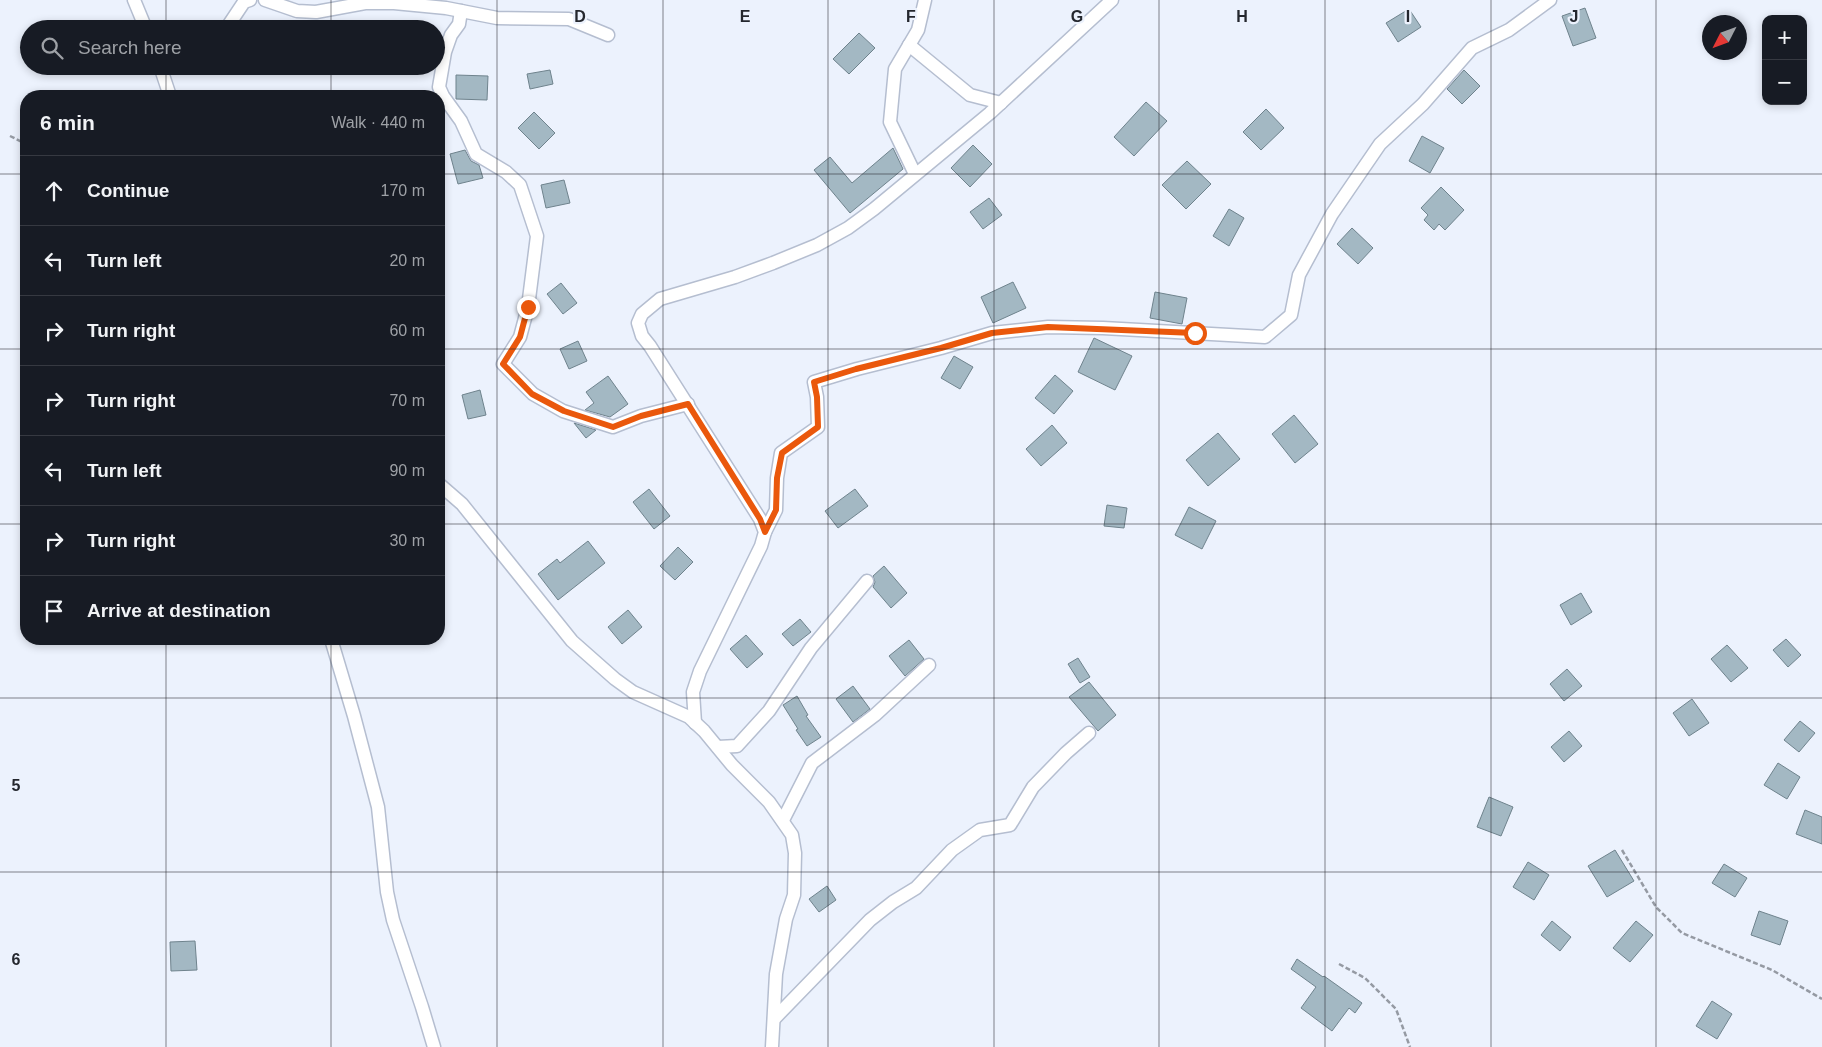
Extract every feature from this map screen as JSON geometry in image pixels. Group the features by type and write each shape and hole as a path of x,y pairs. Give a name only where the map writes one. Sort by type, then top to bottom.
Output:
{"street":[{"path":"134,0 142,20"},
{"path":"232,20 244,2 250,0"},
{"path":"265,0 297,11 316,12 365,3 394,2 446,8 497,18 569,19 608,35"},
{"path":"915,174 890,122 894,69 918,30 925,0"},
{"path":"765,532 760,519 688,404 642,336 638,323 642,314 660,299 734,277 817,245 848,228 1001,103 1112,0"},
{"path":"695,723 693,692 700,672 761,546 765,532 776,510 777,478 782,453 818,427 817,397 814,382 992,333 1048,327 1103,328 1266,337 1291,315 1298,275 1332,214 1380,144 1423,104 1472,48 1509,30 1550,0"},
{"path":"445,52 451,35 460,24 461,11"},
{"path":"909,45 970,94 1001,103"},
{"path":"163,75 168,90"},
{"path":"440,90 441,75"},
{"path":"445,100 461,121 476,154 506,172 520,185 538,236 528,307 520,337 503,364 532,394 564,411 613,427 641,416 688,404"},
{"path":"445,489 462,504 552,618 589,657 633,692 689,717 769,802 792,835 795,853 794,895 786,919 777,964 772,1047"},
{"path":"718,747 737,746 769,712 811,648 867,581"},
{"path":"332,645 354,716 378,807 387,892 393,920 434,1047"},
{"path":"783,820 812,764 875,716 929,665"},
{"path":"774,1019 870,920 893,902 916,888 952,850 980,830 1010,826 1033,787 1066,753 1089,733"}],"path":[{"path":"10,136 20,141"},
{"path":"1622,850 1656,907 1682,933 1772,970 1822,999"},
{"path":"1339,964 1365,978 1396,1009 1410,1047"}],"building":[{"path":"1585,8 1596,38 1573,46 1562,16"},
{"path":"1409,9 1421,27 1398,42 1386,23"},
{"path":"859,33 875,48 849,74 833,59"},
{"path":"550,70 553,84 530,89 527,74"},
{"path":"1464,70 1480,86 1462,104 1447,89"},
{"path":"456,75 488,76 487,100 456,99"},
{"path":"1146,102 1167,121 1134,156 1114,137"},
{"path":"1266,109 1284,128 1261,150 1243,132"},
{"path":"534,112 555,133 539,149 518,128"},
{"path":"1422,136 1444,148 1430,173 1409,161"},
{"path":"973,145 992,164 970,187 951,168"},
{"path":"893,148 903,169 850,213 814,170 830,157 852,183"},
{"path":"465,150 471,161 479,165 483,178 458,184 450,154"},
{"path":"1187,161 1211,184 1186,209 1162,185"},
{"path":"564,180 570,203 546,208 541,185"},
{"path":"1441,187 1464,210 1445,230 1439,224 1434,230 1424,220 1428,215 1421,208"},
{"path":"989,198 1002,215 983,229 970,212"},
{"path":"1229,209 1244,218 1229,246 1213,236"},
{"path":"1352,228 1373,248 1358,264 1337,244"},
{"path":"1013,282 1026,308 993,323 981,297"},
{"path":"561,283 577,303 563,314 547,294"},
{"path":"1155,292 1187,298 1182,324 1150,318"},
{"path":"1094,338 1132,356 1115,390 1078,372"},
{"path":"578,341 587,361 569,369 560,349"},
{"path":"954,356 973,367 960,389 941,378"},
{"path":"1055,375 1073,391 1054,414 1035,398"},
{"path":"608,376 628,404 610,417 585,410 594,403 586,392"},
{"path":"480,390 486,415 468,419 462,395"},
{"path":"1294,415 1318,444 1295,463 1272,434"},
{"path":"574,423 596,430 586,438"},
{"path":"1052,425 1067,443 1041,466 1026,449"},
{"path":"1218,433 1240,459 1208,486 1186,460"},
{"path":"649,489 670,516 654,529 633,502"},
{"path":"855,489 868,506 838,528 825,511"},
{"path":"1107,505 1127,508 1124,528 1104,526"},
{"path":"1189,507 1216,521 1202,549 1175,535"},
{"path":"588,541 605,563 558,600 538,574 557,559 560,563"},
{"path":"678,547 693,562 675,580 660,566"},
{"path":"884,566 907,593 891,608 873,587 875,582 873,576"},
{"path":"1581,593 1592,612 1571,625 1560,605"},
{"path":"628,610 642,627 622,644 608,627"},
{"path":"800,619 811,632 793,646 782,634"},
{"path":"746,635 763,654 747,668 730,649"},
{"path":"1786,639 1801,655 1788,667 1773,650"},
{"path":"909,640 924,659 905,676 889,656"},
{"path":"1727,645 1748,668 1731,682 1711,659"},
{"path":"1078,658 1090,677 1080,683 1068,664"},
{"path":"1567,669 1582,686 1564,701 1550,684"},
{"path":"1089,682 1116,715 1098,731 1069,697"},
{"path":"853,686 870,709 853,722 836,699"},
{"path":"797,696 808,715 806,716 821,737 807,746 783,705"},
{"path":"1692,699 1709,723 1689,736 1673,713"},
{"path":"1800,721 1815,733 1799,752 1784,740"},
{"path":"1569,731 1582,746 1564,762 1551,747"},
{"path":"1778,763 1800,777 1787,799 1764,785"},
{"path":"1489,797 1513,807 1501,836 1477,827"},
{"path":"1805,810 1822,817 1822,844 1796,834"},
{"path":"1615,850 1634,881 1607,897 1588,866"},
{"path":"1528,862 1549,875 1534,900 1513,887"},
{"path":"1724,864 1747,878 1735,897 1712,883"},
{"path":"827,886 836,900 819,912 809,899"},
{"path":"1759,911 1788,921 1780,945 1751,935"},
{"path":"1552,921 1571,937 1560,951 1541,935"},
{"path":"1636,921 1653,935 1630,962 1613,948"},
{"path":"195,941 197,970 171,971 170,942"},
{"path":"1297,959 1362,1003 1355,1013 1349,1008 1332,1031 1301,1008 1316,987 1291,969"},
{"path":"1712,1001 1732,1014 1717,1039 1696,1026"}],"route":[{"path":"528,307 520,337 503,364 532,394 564,411 613,427 641,416 688,404 760,519 765,532 776,510 777,478 782,453 818,427 817,397 814,382 992,333 1048,327 1195,333"}]}
